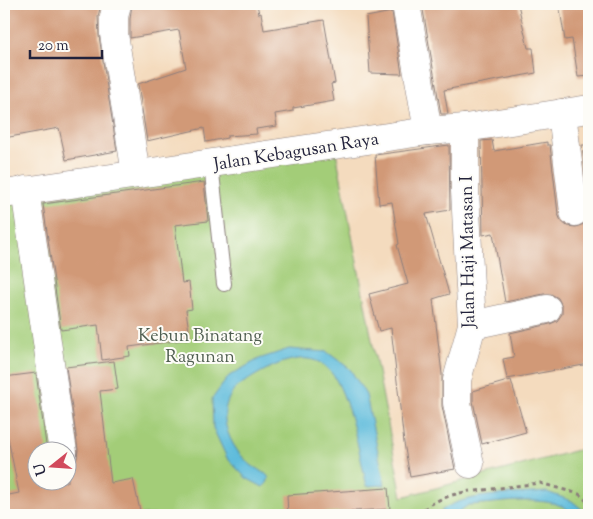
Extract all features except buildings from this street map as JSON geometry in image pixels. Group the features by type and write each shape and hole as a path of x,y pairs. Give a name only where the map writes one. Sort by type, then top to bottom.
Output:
{"street":[{"path":"117,4 114,17 114,34 136,174"},
{"path":"406,4 428,131"},
{"name":"Jalan Kebagusan Raya","path":"14,192 589,109"},
{"path":"562,113 574,212"},
{"name":"Jalan Haji Matasan I","path":"465,128 472,324 456,380 460,424 470,464"},
{"path":"14,192 61,442"},
{"path":"472,324 547,309"}],"lane":[{"path":"211,164 224,284"}],"path":[{"path":"418,515 426,506 457,493 540,483 579,494 589,503"}],"green space":[{"name":"Kebun Binatang Ragunan","path":"336,152 402,497 589,447 589,515 4,515 4,205"}],"water":[{"path":"289,349 327,352 350,369 366,395 385,485 367,486 353,426 343,394 330,371 321,363 311,359 289,360 267,369 242,383 231,394 228,401 225,420 230,439 246,461 269,478 267,483 263,487 246,478 227,458 213,428 212,399 229,376 259,359"},
{"path":"547,492 572,501 589,515 573,515 565,508 554,503 542,501 468,505 460,511 460,515 446,515 441,511 463,500 477,497"}]}
